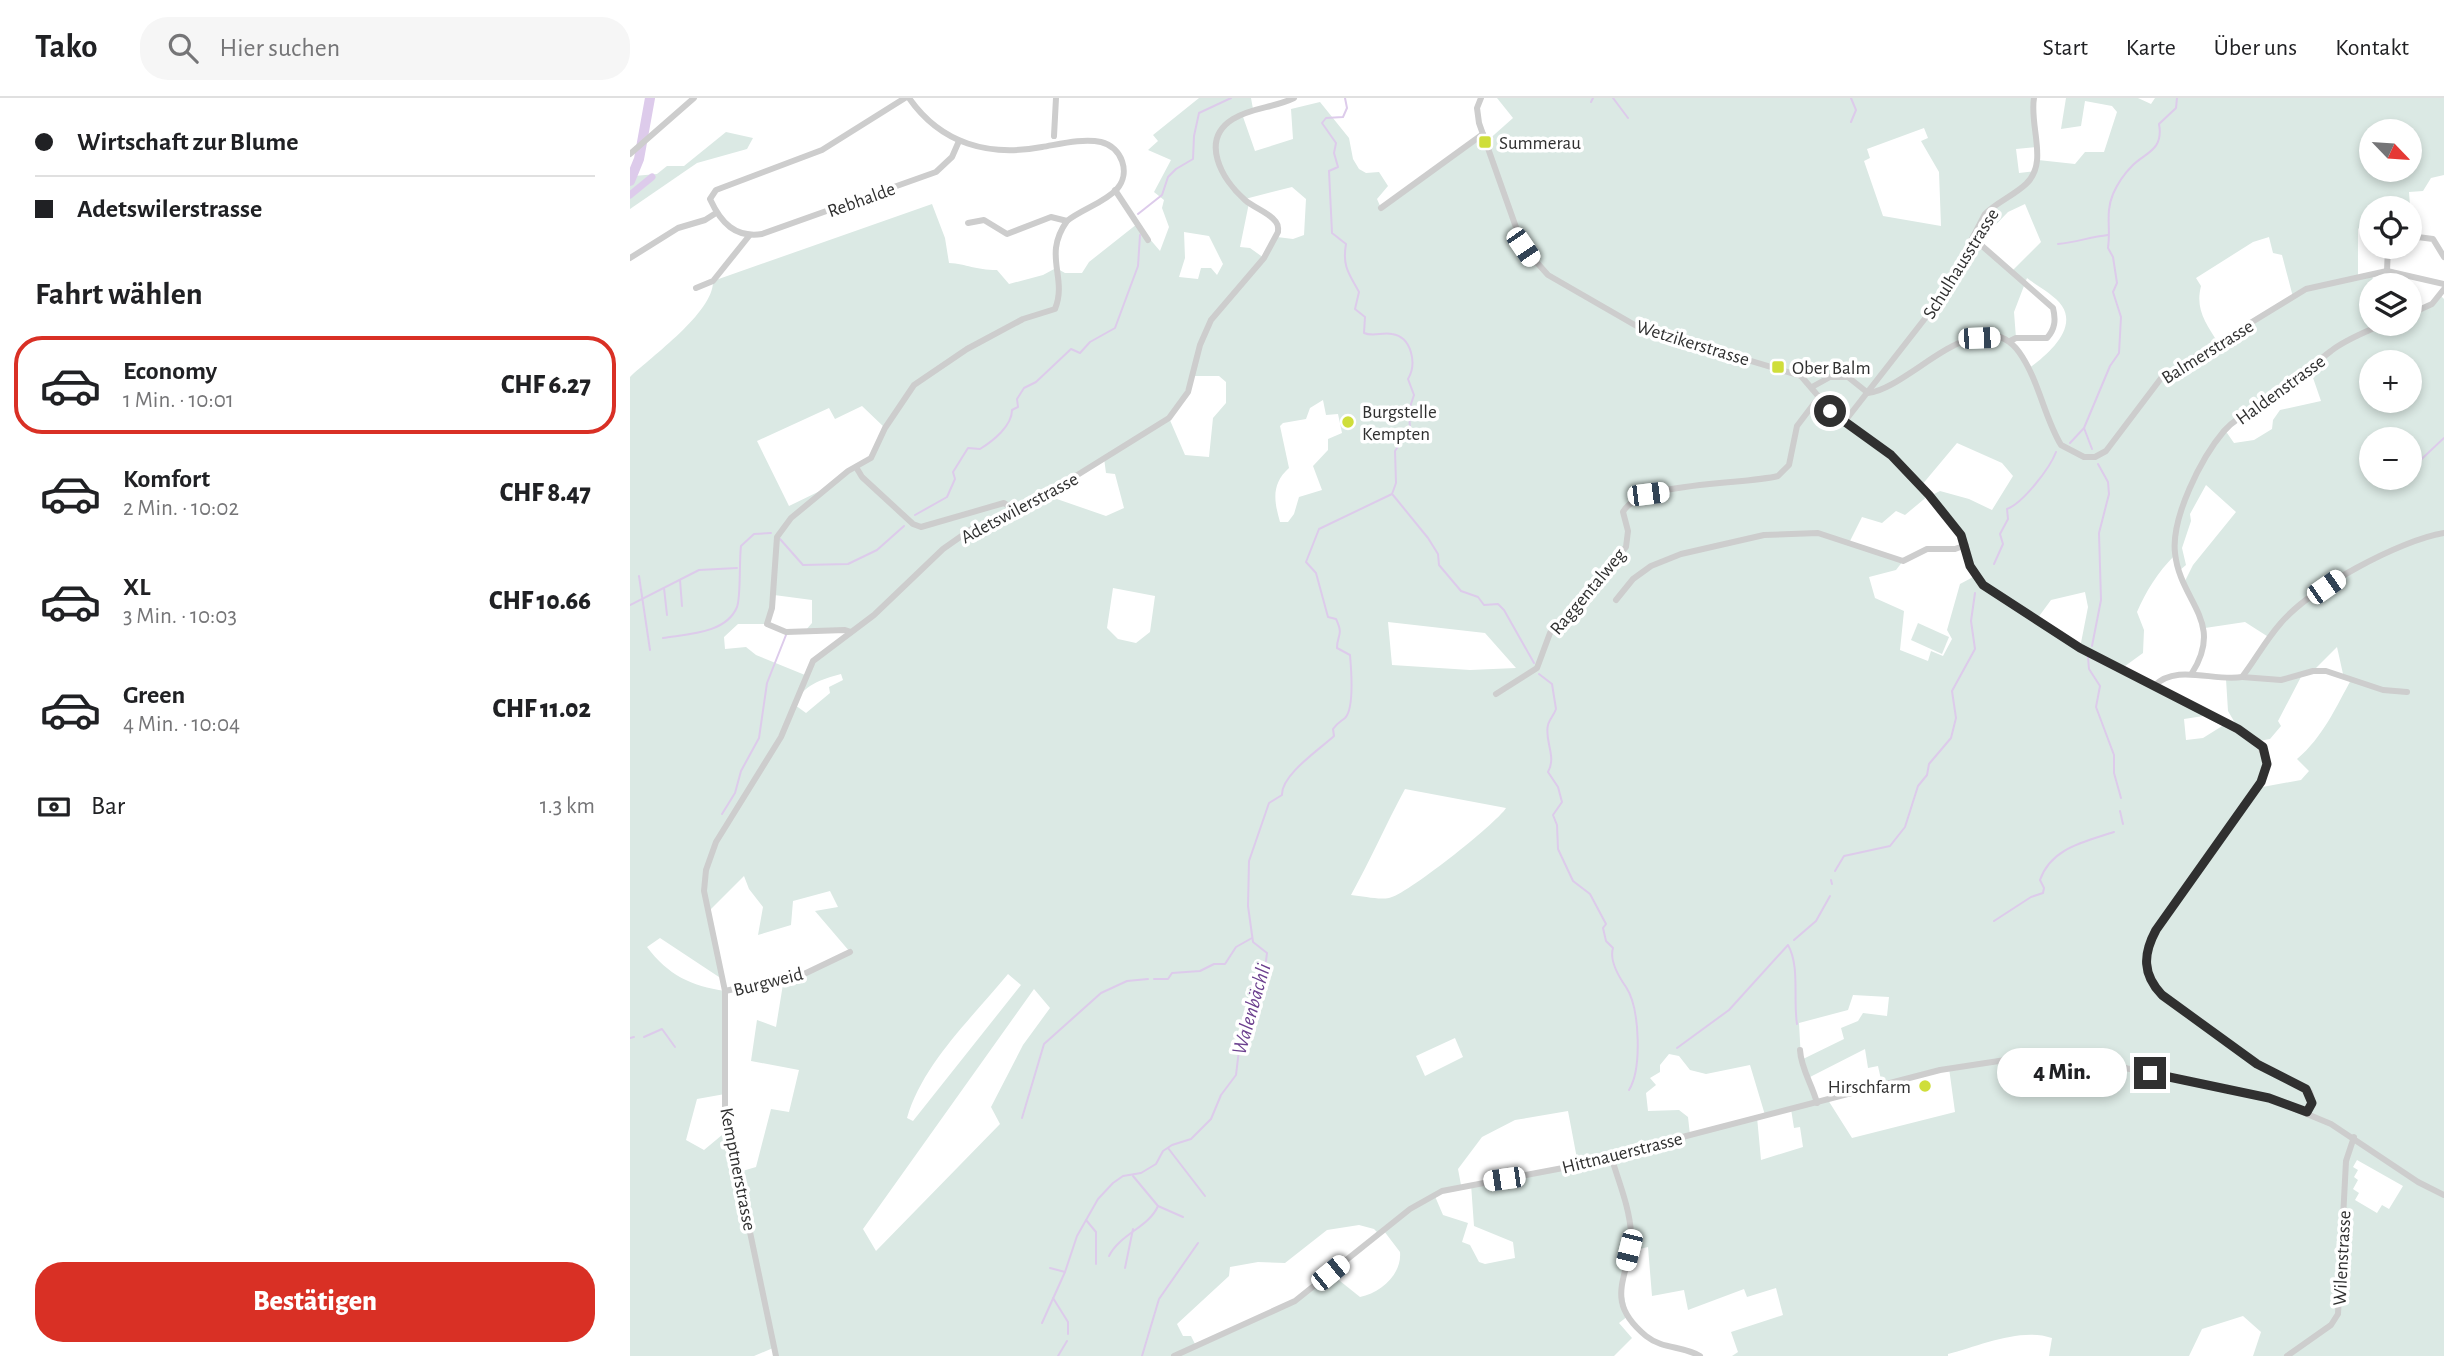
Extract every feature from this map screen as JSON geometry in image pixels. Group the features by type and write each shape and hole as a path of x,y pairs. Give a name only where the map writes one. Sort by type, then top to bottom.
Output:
{"street":[{"path":"630,154 694,98"},
{"path":"696,288 713,281 749,236 727,226 716,213 709,199 716,190 822,150 907,98 932,125 959,141 1002,152 1100,142 1118,152 1122,158 1124,175 1115,190 1067,221 1054,247 1058,291 1055,309 1023,319 967,349 915,386 885,428 871,458 791,518 778,532 772,608 767,624 786,632 851,632"},
{"path":"1055,136 1056,98"},
{"name":"Adetswilerstrasse","path":"722,979 704,891 710,857 724,826 781,737 810,666 820,653 874,615 943,549 981,523 1065,484 1155,428 1177,409 1188,392 1200,345 1211,320 1264,258 1278,232 1274,220 1244,200 1228,182 1216,158 1217,137 1226,124 1242,114 1294,98"},
{"path":"1381,208 1483,134 1477,108 1481,98"},
{"name":"Schulhausstrasse","path":"1845,421 1941,298 1985,214 1996,203 2024,186 2036,171 2038,160 2032,122 2034,98"},
{"name":"Wetzikerstrasse","path":"1483,134 1523,247 1548,275 1640,328 1801,376 1845,421 1909,472 1957,528 1966,545 1970,566 1983,585 2080,648 2251,736 2263,747 2267,764 2256,789 2156,930 2145,954 2147,973 2157,989 2175,1005 2257,1064 2306,1089 2312,1099 2307,1112"},
{"name":"Rebhalde","path":"749,236 936,172 953,157 959,141"},
{"path":"1115,190 1148,240"},
{"path":"630,258 678,228 705,220 716,213"},
{"path":"968,223 984,220 1007,234 1051,217 1067,221"},
{"path":"1812,387 1830,377 1848,377 1868,393 1898,381 1936,354 1964,341 1995,337 2010,341 2016,338 2047,338 2053,332 2056,317 2053,309 1973,238"},
{"path":"2422,238 2433,239 2444,257"},
{"path":"2387,271 2388,259"},
{"name":"Balmerstrasse","path":"2010,341 2021,354 2061,445 2084,457 2095,457 2114,443 2162,377 2306,289 2387,271 2444,286"},
{"path":"2422,309 2432,304 2444,286"},
{"name":"Haldenstrasse","path":"2192,673 2204,650 2206,635 2177,562 2175,546 2182,508 2194,480 2217,440 2239,416 2272,399 2333,349 2359,336"},
{"name":"Raggentalweg","path":"1496,694 1537,668 1550,633 1626,547 1628,531 1623,512 1626,505 1648,494 1778,476 1789,465 1797,426 1819,397"},
{"path":"856,467 862,477 912,524 921,527 1004,503 1012,508"},
{"path":"1616,600 1633,579 1651,566 1681,554 1764,535 1818,533 1903,561 1927,549 1955,549 1966,545"},
{"path":"2242,677 2280,623 2294,610 2342,576 2412,541 2444,533"},
{"path":"2154,687 2160,681 2192,673 2226,679 2242,677 2281,680 2313,671 2326,671 2383,690 2407,692"},
{"name":"Burgweid","path":"725,991 804,974 850,952"},
{"name":"Kemptnerstrasse","path":"722,979 725,991 724,1094 729,1135 744,1194 776,1356"},
{"path":"1800,1050 1803,1069 1810,1077 1817,1102"},
{"name":"Hittnauerstrasse","path":"1174,1356 1295,1301 1410,1209 1434,1194 1461,1185 1544,1172 1611,1156 1949,1068 2012,1059 2062,1057 2112,1064 2269,1098 2307,1112"},
{"path":"2307,1112 2354,1137 2418,1182 2444,1195"},
{"name":"Wilenstrasse","path":"2287,1356 2331,1325 2338,1314 2346,1161 2354,1137"},
{"path":"1611,1156 1631,1232 1619,1295 1624,1309 1647,1337 1664,1346 1691,1351 1700,1356"}],"shaded area":[{"path":"1199,98 1251,98 1253,109 1242,114 1255,151 1293,139 1291,109 1320,102 1349,138 1353,159 1359,169 1366,173 1379,172 1388,186 1377,199 1381,208 1483,134 1486,142 1513,118 1497,98 2034,98 2036,147 2016,149 2019,173 2036,171 2038,160 2075,164 2085,152 2104,152 2117,112 2112,106 2085,101 2081,126 2061,129 2066,98 2138,98 2151,104 2155,98 2444,98 2444,175 2431,178 2423,191 2409,192 2409,196 2359,196 2358,276 2359,336 2422,336 2422,310 2440,295 2444,299 2444,1356 2253,1356 2261,1332 2243,1316 2202,1329 2189,1356 2049,1356 2052,1338 2027,1335 1986,1343 1948,1356 1732,1356 1738,1352 1731,1332 1783,1315 1776,1288 1747,1297 1744,1289 1688,1310 1684,1290 1652,1296 1648,1247 1631,1251 1621,1282 1628,1316 1619,1323 1632,1338 1614,1356 776,1356 773,1348 754,1356 630,1356 630,377 693,319 711,293 713,281 932,204 945,238 949,263 997,270 1009,284 1043,275 1056,268 1065,273 1082,273 1089,262 1137,224 1160,251 1169,227 1162,208 1164,200 1154,192 1171,160 1148,150 1158,141 1153,135","holes":["1924,128 1928,138 1921,141 1939,172 1941,226 1883,216 1864,161 1870,158 1867,149","1292,187 1306,199 1304,235 1293,239 1277,237 1264,258 1250,248 1240,247 1249,203 1245,199","2025,204 2041,242 2011,272 1980,241 2008,212","1184,232 1209,236 1223,264 1217,275 1211,268 1201,268 1198,279 1179,277 1185,258","2269,237 2273,253 2282,255 2293,297 2218,343 2203,316 2199,302 2201,286 2196,278 2253,242","2027,278 2062,306 2066,324 2057,342 2028,369 2011,341 2016,338 2014,312","2310,369 2321,401 2280,410 2273,420 2272,429 2254,440 2234,443 2225,430","1192,376 1219,376 1226,382 1226,403 1213,418 1209,457 1185,455 1169,418 1177,409","1323,400 1326,415 1338,414 1342,433 1328,439 1328,450 1313,466 1322,490 1299,497 1294,514 1288,522 1280,522 1275,500 1279,480 1289,468 1280,426 1283,423 1306,419 1310,408","862,406 885,428 865,463 822,490 789,506 757,441 829,408 835,419","1957,443 2002,463 2013,476 1992,510 1969,499 1940,491 1930,496 1966,545 1975,576 1960,584 1947,630 1952,639 1943,656 1931,651 1928,661 1900,650 1904,611 1875,598 1869,577 1896,570 1903,561 1848,545 1862,517 1882,523 1896,511 1905,515 1929,495 1921,486","1104,458 1106,473 1115,474 1124,508 1106,516 1054,498 1051,492","2206,485 2236,512 2193,565 2185,581 2205,628 2245,622 2270,638 2242,677 2226,679 2228,711 2238,728 2227,723 2203,738 2186,740 2184,719 2210,715 2121,669 2143,653 2144,630 2137,612 2153,582 2174,556 2180,570 2186,565 2182,548 2191,521 2190,514","1113,588 1155,596 1150,632 1136,643 1118,639 1107,628","2085,592 2088,607 2080,648 2037,619 2051,600","774,595 812,600 812,623 805,631 850,632 813,661 805,675 756,655 746,647 725,649 724,637 738,624 767,624","1388,622 1485,633 1516,668 1470,670 1392,665","2337,647 2343,674 2352,678 2322,731 2297,759 2309,771 2301,780 2257,788 2266,756 2259,741 2270,739 2281,726 2278,721 2303,673 2313,671","841,674 843,680 829,687 830,693 806,713 795,705 802,692 827,678","1405,789 1506,808 1486,829 1450,858 1398,894 1389,898 1351,895","744,876 749,889 763,907 758,935 791,925 793,901 830,891 838,907 815,911 850,952 804,974 784,978 776,1027 757,1020 751,1061 799,1070 789,1112 771,1109 756,1167 739,1172 728,1130 704,1150 686,1140 697,1099 725,1094 725,991 681,978 663,965 647,947 660,938 722,979 707,913","1008,974 1021,985 913,1121 907,1118 914,1098 936,1060","1034,989 1050,1008 1023,1045 991,1107 1000,1124 876,1251 863,1229","1853,995 1889,997 1887,1016 1863,1013 1858,1021 1841,1028 1844,1039 1801,1060 1799,1023 1848,1010","1455,1038 1463,1057 1425,1076 1416,1056","1865,1049 1868,1068 1878,1066 1882,1084 1949,1068 1955,1112 1852,1138 1828,1100 1817,1102 1810,1077","1669,1054 1679,1056 1690,1070 1706,1074 1750,1065 1765,1115 1791,1109 1794,1128 1800,1127 1803,1147 1761,1160 1757,1117 1690,1135 1688,1117 1679,1110 1648,1111 1646,1093 1656,1085 1650,1078 1660,1072 1660,1065","1568,1111 1578,1164 1471,1184 1474,1226 1513,1242 1515,1258 1485,1264 1479,1262 1470,1245 1462,1242 1468,1223 1443,1215 1434,1194 1461,1185 1458,1169 1482,1137 1515,1120","2357,1160 2403,1186 2389,1209 2382,1205 2377,1213 2355,1200 2359,1193 2353,1189 2358,1180 2354,1177 2358,1170 2353,1167","1359,1225 1374,1229 1379,1234 1384,1231 1400,1252 1398,1268 1394,1275 1382,1287 1368,1295 1360,1297 1330,1273 1295,1301 1196,1346 1191,1336 1183,1336 1177,1324 1229,1276 1230,1267 1258,1262 1285,1263 1327,1230"]},
{"path":"726,132 753,138 747,149 697,163 630,209 630,181 634,176 657,174 667,166 684,166"},
{"path":"1918,623 1949,637 1942,654 1911,640"}],"waterway":[{"path":"630,181 639,159 650,98"},
{"path":"1138,214 1162,195 1168,177 1193,159 1199,113 1231,98"},
{"name":"Walenbächli","path":"1042,1323 1065,1272 1077,1236 1098,1199 1123,1176 1141,1173 1156,1164 1163,1151 1191,1139 1211,1119 1221,1095 1236,1075 1241,1033 1251,1018 1264,976 1267,953 1253,942 1248,906 1249,861 1269,803 1282,795 1283,787 1294,771 1334,736 1333,729 1345,718 1350,706 1350,655 1337,648 1340,632 1336,619 1328,617 1316,573 1306,562 1319,529 1392,494 1396,483 1395,451 1410,429 1409,410 1414,395 1408,379 1412,366 1408,346 1399,336 1364,333 1365,317 1355,309 1359,292 1346,264 1346,244 1332,233 1329,171 1338,167 1334,153 1336,143 1322,123 1326,118 1343,117 1347,108 1345,98"},
{"path":"1591,102 1593,98"},
{"path":"1613,98 1628,118"},
{"path":"1851,98 1856,110 1851,122"},
{"path":"2092,449 2084,428 2110,366 2119,353 2121,317 2113,292 2117,283 2113,257 2108,248 2111,201 2127,172 2156,146 2160,133 2159,124 2176,108 2177,98"},
{"path":"630,195 652,177"},
{"path":"915,515 947,497 955,479 953,472 968,448 980,449 1001,432 1009,422 1012,410 1018,407 1017,399 1024,388 1036,382 1071,349 1080,353 1090,342 1115,328 1138,266 1140,235"},
{"path":"2058,244 2108,235"},
{"path":"2070,443 2084,428"},
{"path":"2422,459 2444,438"},
{"path":"1994,564 2003,544 2000,534 2008,519 2007,509 2021,500 2035,484 2056,452"},
{"path":"2092,646 2101,600 2099,533 2109,494 2108,482 2098,464"},
{"path":"1393,495 1428,538 1438,554 1439,565 1461,591 1478,597 1484,605 1498,604 1504,610 1534,663"},
{"path":"780,539 803,565 848,564 877,550 904,526"},
{"path":"663,638 715,628 732,616 738,602 741,546 754,534 771,533"},
{"path":"630,605 699,570 737,568"},
{"path":"639,576 650,650"},
{"path":"680,580 682,606"},
{"path":"664,588 667,615"},
{"path":"1835,871 1844,856 1890,846 1905,827 1918,786 1927,775 1929,764 1951,738 1956,718 1952,691 1975,649 1971,621 1975,593"},
{"path":"722,814 735,793 741,771 759,738 767,683 786,635"},
{"path":"2088,657 2089,669 2100,686 2096,707 2114,755 2114,773 2121,798"},
{"path":"1539,674 1552,684 1556,709 1547,731 1551,760 1548,772 1558,787 1562,802 1553,815 1557,825 1558,849 1573,881 1590,894 1606,924 1603,928 1606,941 1613,948 1614,963 1634,1009 1638,1038 1636,1068 1629,1090"},
{"path":"2120,811 2123,824"},
{"path":"1994,921 2031,897 2043,893 2040,880 2045,869 2060,853 2114,832"},
{"path":"1831,880 1832,884"},
{"path":"1794,940 1816,921 1830,896"},
{"path":"1154,979 1168,979 1172,973 1200,971 1214,964 1225,964 1236,947 1252,938"},
{"path":"1677,1048 1729,1010 1788,945 1794,963 1797,1024"},
{"path":"1022,1118 1044,1044 1101,993 1127,981 1148,979"},
{"path":"644,1037 662,1029 675,1047"},
{"path":"630,1038 634,1037"},
{"path":"1168,1148 1205,1196"},
{"path":"1133,1176 1158,1206 1183,1217"},
{"path":"1109,1256 1120,1242 1148,1220 1158,1206"},
{"path":"1086,1220 1096,1232 1096,1264"},
{"path":"1125,1268 1133,1229"},
{"path":"1142,1356 1159,1299 1198,1243"},
{"path":"1050,1268 1065,1272"},
{"path":"1053,1298 1068,1322 1068,1334"},
{"path":"1058,1356 1067,1341"}],"place":[{"name":"Summerau","path":"1485,142"},
{"name":"Ober Balm","path":"1778,367"},
{"name":"Burgstelle Kempten","path":"1348,422"},
{"name":"Hirschfarm","path":"1925,1086"}],"route":[{"path":"1830,411 1891,455 1909,472 1957,528 1966,545 1975,577 1983,585 2080,648 2251,736 2263,747 2267,764 2261,782 2156,930 2145,954 2145,965 2151,982 2162,995 2257,1064 2306,1089 2312,1096 2312,1103 2307,1112 2269,1098 2150,1073"}]}
